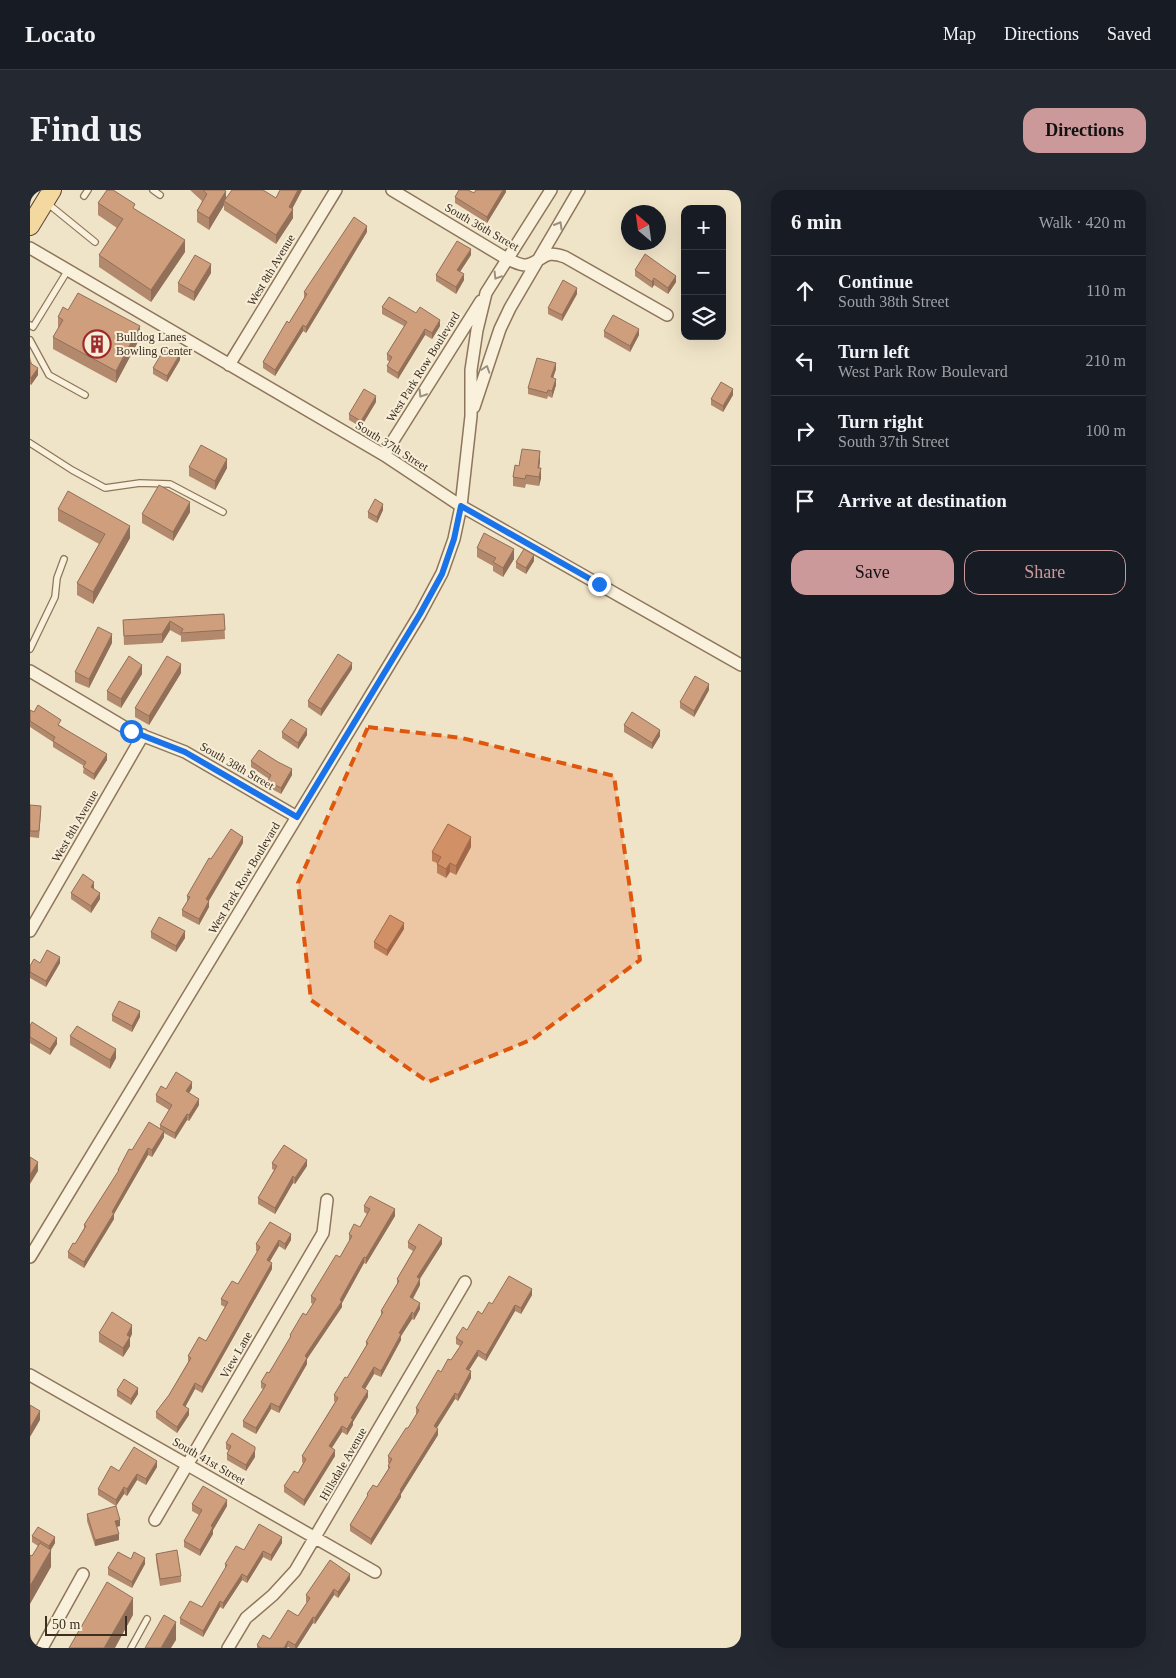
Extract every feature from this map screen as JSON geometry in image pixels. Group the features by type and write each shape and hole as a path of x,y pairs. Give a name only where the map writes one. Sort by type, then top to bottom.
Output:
{"main road":[{"path":"31,221 49,196"}],"street":[{"name":"West 8th Avenue","path":"229,365 336,190"},
{"name":"South 36th Street","path":"392,190 507,259 526,265 550,253 565,257 667,315"},
{"name":"West Park Row Boulevard","path":"384,455 550,190"},
{"name":"West Park Row Boulevard","path":"472,416 500,329 510,308 579,190"},
{"name":"South 37th Street","path":"30,248 384,455 461,506 741,665"},
{"name":"West Park Row Boulevard","path":"30,1257 438,582 454,539 461,506 472,416 471,370 477,330 486,293"},
{"name":"South 38th Street","path":"30,671 131,731 185,752 297,817"},
{"name":"West 8th Avenue","path":"30,931 143,736"},
{"name":"View Lane","path":"155,1520 323,1232 327,1200"},
{"name":"Hillsdale Avenue","path":"228,1648 246,1618 273,1595 295,1571 465,1282"},
{"name":"South 41st Street","path":"30,1375 375,1572"},
{"path":"42,1648 84,1574"}],"lane":[{"path":"84,196 88,190"},
{"path":"153,190 160,195"},
{"path":"49,196 95,242"},
{"path":"30,325 34,327 68,270"},
{"path":"30,340 49,374 85,395"},
{"path":"30,443 72,470 106,488 140,483 170,484 223,512"},
{"path":"30,649 55,597 57,578 64,559"},
{"path":"131,1648 147,1619"}],"highlighted area":[{"path":"368,727 462,738 614,776 640,960 533,1039 428,1082 311,1000 298,883"}],"building":[{"path":"107,190 113,190 135,204 133,208 185,240 151,290 99,255 123,219 98,203"},
{"path":"203,190 226,191 209,218 197,211 207,194"},
{"path":"232,190 263,190 276,198 280,190 298,190 289,207 293,209 276,235 224,201"},
{"path":"459,190 468,190 474,193 476,190 503,190 487,217 455,197"},
{"path":"354,217 367,226 306,327 303,325 275,370 263,362 287,321 289,323 307,294 304,292"},
{"path":"457,241 471,249 457,270 464,274 456,287 436,275"},
{"path":"645,254 676,276 668,288 654,278 652,282 635,270"},
{"path":"195,255 211,264 194,292 178,283"},
{"path":"563,280 577,288 562,315 548,308"},
{"name":"Bulldog Lanes Bowling Center","path":"78,293 140,326 116,371 53,337 63,320 58,317 63,307 68,310"},
{"path":"389,297 416,313 420,307 440,320 432,333 425,329 398,373 387,366 392,357 387,354 407,322 382,307"},
{"path":"613,315 639,329 630,346 604,331"},
{"path":"166,346 180,354 167,376 153,368"},
{"path":"537,358 556,363 551,377 556,379 552,391 548,390 547,393 528,388"},
{"path":"30,363 38,368 31,378 30,377"},
{"path":"721,382 733,389 723,406 711,399"},
{"path":"364,389 376,396 361,421 349,414"},
{"path":"201,445 227,459 215,481 189,467"},
{"path":"522,449 540,451 538,468 541,468 539,477 526,475 525,479 513,477 515,465 519,466"},
{"path":"159,485 190,502 173,532 142,514"},
{"path":"68,491 130,526 93,592 77,583 105,534 58,509"},
{"path":"375,499 383,504 377,517 368,512"},
{"path":"484,533 514,549 503,568 493,562 496,558 477,548"},
{"path":"524,549 534,555 526,568 516,562"},
{"path":"224,614 225,630 181,633 183,629 170,621 162,634 124,636 123,620"},
{"path":"98,627 112,634 89,679 75,672"},
{"path":"338,654 352,663 321,709 308,701"},
{"path":"129,656 142,665 121,699 107,691"},
{"path":"167,656 181,664 149,716 135,708"},
{"path":"695,676 709,684 694,711 680,702"},
{"path":"38,705 61,720 58,725 107,754 94,774 83,767 86,762 53,741 55,737 30,721 30,710 34,712"},
{"path":"632,712 660,730 652,743 624,725"},
{"path":"291,719 307,729 298,743 282,732"},
{"path":"259,750 292,769 281,788 268,781 271,775 251,761"},
{"path":"30,805 41,806 39,831 30,831"},
{"path":"448,824 471,837 456,866 450,863 446,869 437,864 441,857 432,852"},
{"path":"231,829 243,837 206,899 209,901 199,919 182,910 190,897 187,896 209,858 211,859"},
{"path":"83,874 94,882 91,887 100,893 91,906 71,893"},
{"path":"390,915 404,923 387,950 374,942"},
{"path":"159,917 185,931 176,946 151,932"},
{"path":"47,950 60,957 46,981 30,972 30,966 34,959 40,963"},
{"path":"119,1001 140,1011 132,1026 112,1015"},
{"path":"32,1022 57,1038 50,1049 30,1037"},
{"path":"77,1026 116,1049 110,1060 70,1036"},
{"path":"176,1072 192,1082 186,1091 199,1099 175,1133 160,1125 172,1105 156,1095 161,1086 166,1089"},
{"path":"149,1122 164,1131 152,1150 148,1148 112,1212 114,1213 84,1262 68,1252 86,1226 84,1225 119,1170 129,1149 132,1150"},
{"path":"284,1145 307,1160 295,1178 293,1176 275,1208 258,1198 277,1166 272,1163"},
{"path":"30,1157 38,1162 30,1175"},
{"path":"370,1196 395,1209 366,1258 364,1257 340,1300 342,1301 305,1356 307,1358 279,1407 271,1403 256,1428 243,1421 266,1385 261,1382 267,1372 269,1373 303,1313 306,1315 316,1299 311,1296 336,1255 340,1257 352,1236 349,1234 354,1224 360,1227 370,1209 364,1206"},
{"path":"270,1222 291,1234 285,1244 279,1240 267,1260 272,1263 202,1387 195,1383 183,1405 189,1409 177,1427 156,1412 169,1395 191,1358 188,1356 199,1337 206,1341 228,1302 221,1299 232,1281 238,1284 260,1247 256,1244"},
{"path":"419,1224 442,1238 417,1277 420,1279 410,1297 420,1303 399,1333 401,1334 381,1371 374,1367 362,1387 368,1391 351,1418 353,1419 347,1429 342,1426 329,1446 335,1450 304,1500 284,1486 294,1471 298,1473 306,1459 302,1456 338,1398 334,1395 345,1377 347,1378 368,1343 366,1342 383,1312 381,1311 399,1281 397,1279 416,1247 408,1242"},
{"path":"509,1276 532,1289 521,1308 515,1305 486,1355 478,1350 466,1369 471,1371 458,1395 455,1393 434,1426 438,1429 371,1539 350,1525 373,1485 377,1487 390,1467 388,1466 392,1459 388,1456 419,1410 416,1408 438,1370 441,1372 448,1359 451,1360 463,1342 456,1338 463,1327 467,1330 478,1311 482,1314 489,1302 492,1304"},
{"path":"112,1312 132,1325 127,1335 130,1337 123,1348 99,1333"},
{"path":"124,1379 138,1388 131,1399 117,1390"},
{"path":"30,1405 40,1411 30,1428"},
{"path":"232,1433 255,1447 246,1465 227,1454 231,1446 226,1443"},
{"path":"134,1447 157,1461 146,1479 137,1474 127,1489 124,1487 116,1500 98,1489 111,1466 119,1471"},
{"path":"203,1486 227,1500 211,1526 213,1527 200,1550 184,1541 202,1510 192,1504"},
{"path":"116,1506 120,1520 115,1521 119,1534 95,1540 87,1514"},
{"path":"259,1524 282,1537 271,1555 263,1551 247,1577 242,1574 223,1603 220,1601 203,1631 180,1618 190,1601 202,1607 236,1546 244,1550"},
{"path":"38,1527 55,1537 49,1546 32,1536"},
{"path":"40,1543 51,1550 30,1586 30,1555 32,1556"},
{"path":"177,1550 181,1576 160,1579 156,1554"},
{"path":"118,1552 131,1559 134,1552 145,1558 132,1582 108,1568"},
{"path":"330,1560 350,1574 338,1592 334,1589 295,1645 288,1641 284,1648 261,1648 257,1645 263,1635 270,1639 288,1610 298,1616 310,1598 306,1595"},
{"path":"107,1582 133,1598 104,1648 69,1648"},
{"path":"164,1615 176,1622 161,1648 145,1648"}],"place":[{"name":"Bulldog Lanes Bowling Center","path":"97,344"}],"route":[{"path":"131,731 185,752 297,817 420,614 442,574 454,539 461,506 599,584"}]}
